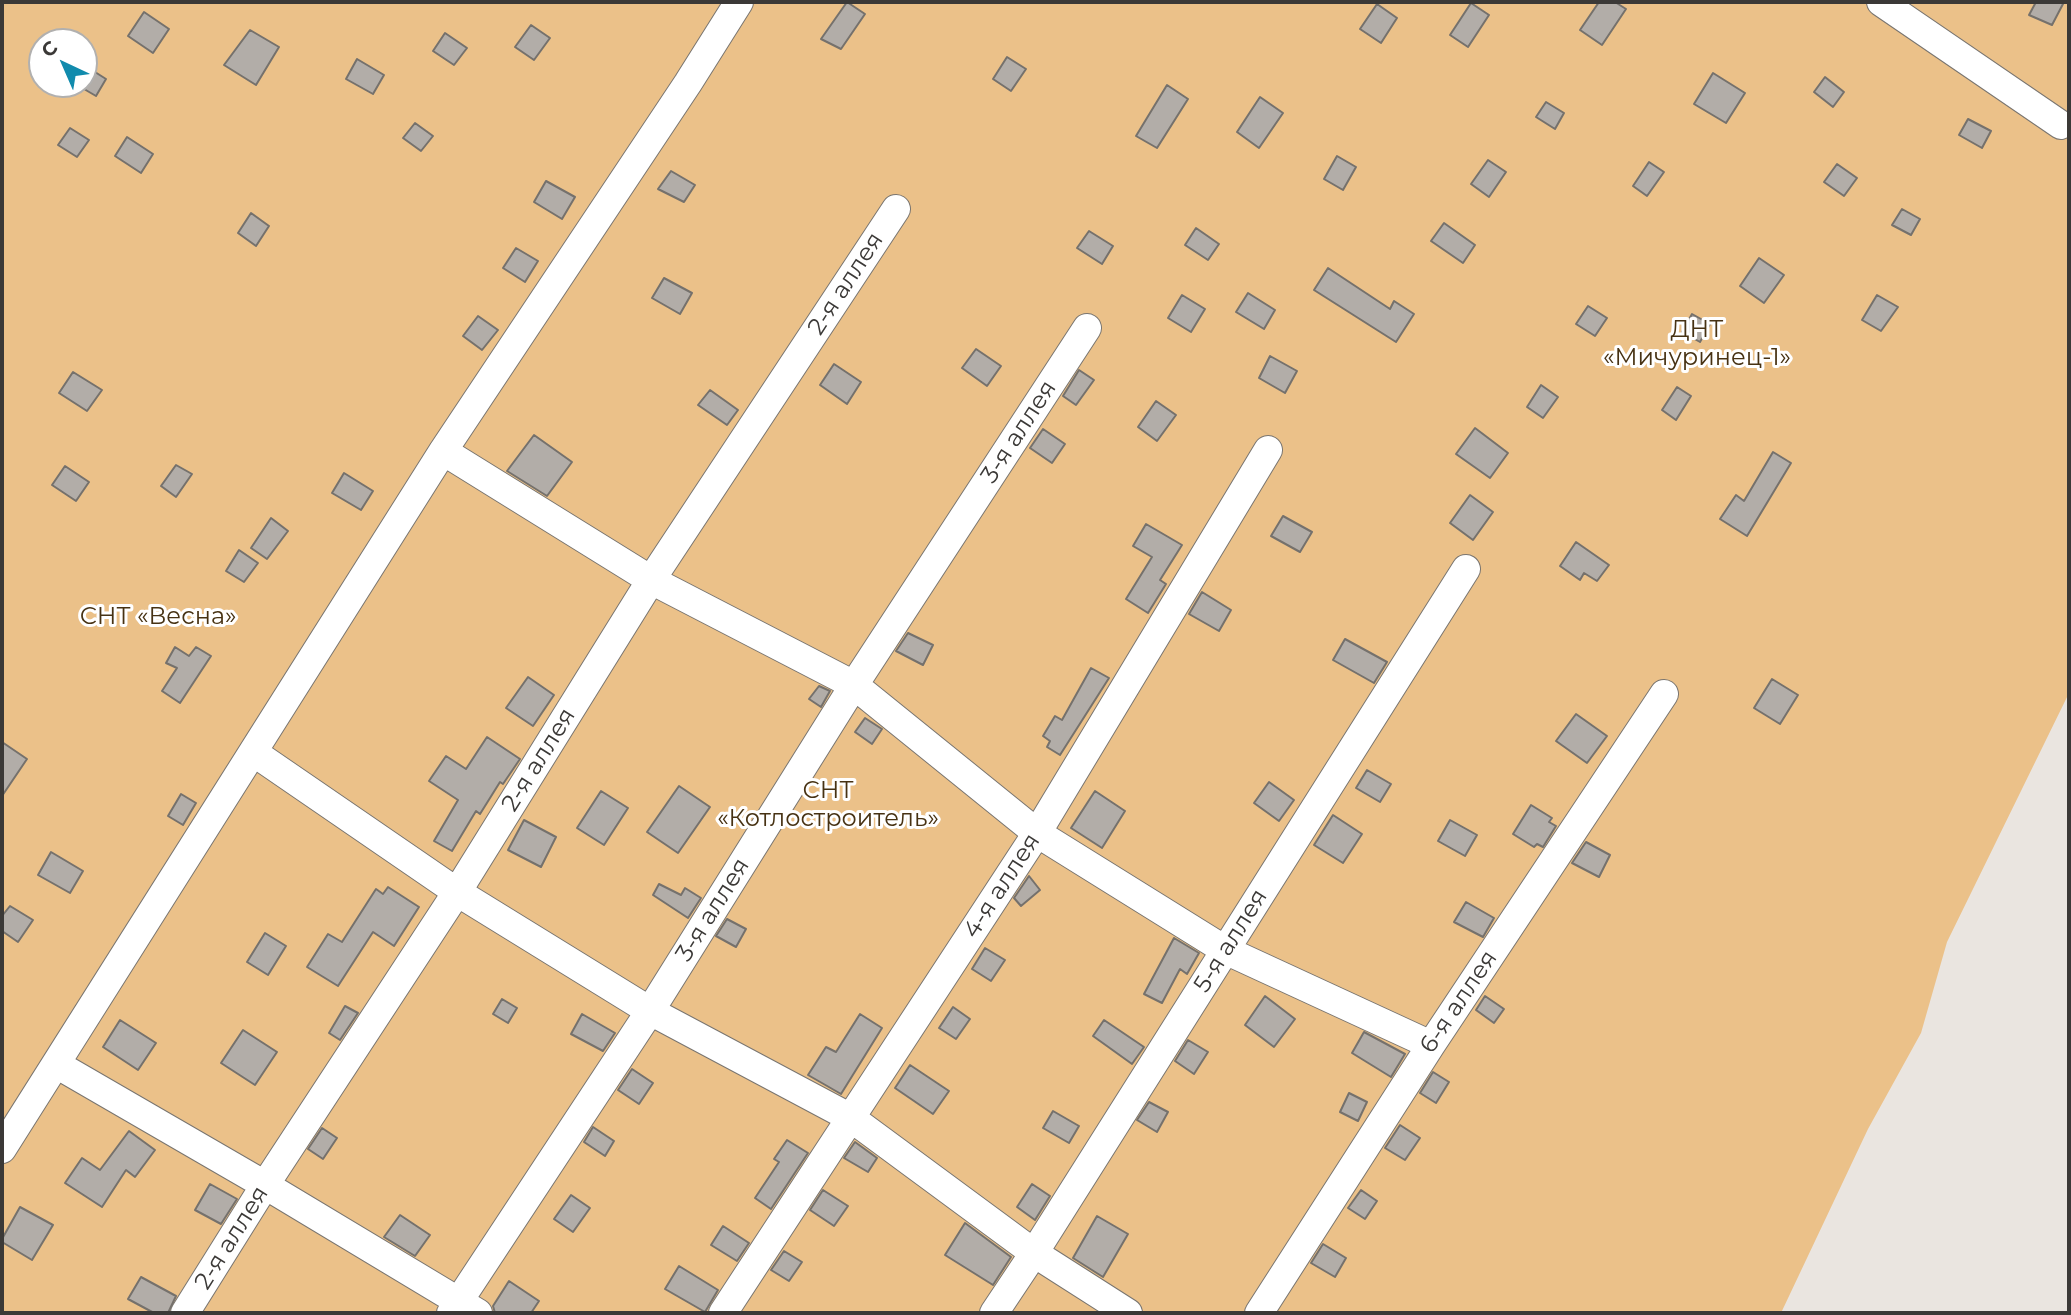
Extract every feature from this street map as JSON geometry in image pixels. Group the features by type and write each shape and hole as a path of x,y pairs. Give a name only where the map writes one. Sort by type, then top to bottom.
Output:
{"street":[{"path":"2,1149 443,451 739,2"},
{"path":"1881,2 2061,125"},
{"name":"2-я аллея","path":"185,1313 265,1185 457,892 652,580 896,209"},
{"name":"3-я аллея","path":"462,1309 854,685 1087,328"},
{"name":"4-я аллея","path":"723,1313 1037,833 1268,450"},
{"path":"443,451 652,580 854,685 1037,833 1226,950 1431,1045"},
{"name":"5-я аллея","path":"994,1313 1466,569"},
{"name":"6-я аллея","path":"1259,1313 1431,1045 1664,694"},
{"path":"253,752 457,892 650,1011 852,1118 1034,1253 1128,1313"},
{"path":"56,1064 265,1185 462,1309"}],"green space":[{"path":"2,2 2069,2 2069,693 1947,942 1921,1033 1868,1129 1781,1313 2,1313"}],"building":[{"path":"847,2 865,14 841,49 821,39"},
{"path":"1599,2 1615,2 1626,9 1602,45 1580,30"},
{"path":"2036,2 2064,2 2052,25 2029,15"},
{"path":"1471,3 1489,15 1468,47 1450,35"},
{"path":"1377,4 1397,18 1381,43 1360,29"},
{"path":"144,12 169,29 153,53 128,36"},
{"path":"531,25 550,38 534,60 515,47"},
{"path":"250,30 279,47 256,85 224,65"},
{"path":"445,33 467,48 454,65 433,51"},
{"path":"1007,57 1026,69 1011,91 993,79"},
{"path":"357,59 384,75 373,94 346,79"},
{"path":"1713,73 1745,93 1726,123 1694,104"},
{"path":"98,74 106,79 98,93"},
{"path":"1825,77 1844,92 1833,107 1814,92"},
{"path":"1167,85 1188,99 1157,148 1136,136"},
{"path":"1260,97 1283,113 1259,148 1237,132"},
{"path":"1546,102 1564,113 1555,129 1536,117"},
{"path":"1968,119 1991,131 1982,148 1959,135"},
{"path":"415,123 433,136 421,151 403,138"},
{"path":"70,128 89,140 77,157 58,145"},
{"path":"127,137 153,154 141,173 115,156"},
{"path":"1337,156 1356,167 1343,190 1324,179"},
{"path":"1488,160 1506,172 1489,197 1471,184"},
{"path":"1649,162 1664,172 1647,196 1633,186"},
{"path":"1837,164 1857,178 1844,196 1824,182"},
{"path":"671,171 695,185 684,202 658,189"},
{"path":"546,181 575,197 562,219 534,202"},
{"path":"1902,209 1920,219 1911,235 1892,225"},
{"path":"251,213 269,226 256,246 238,233"},
{"path":"1444,223 1475,245 1463,263 1431,241"},
{"path":"1196,228 1219,244 1208,260 1185,245"},
{"path":"1089,231 1113,246 1102,264 1077,248"},
{"path":"516,248 538,261 525,282 503,268"},
{"path":"1759,258 1784,275 1764,303 1740,286"},
{"path":"1328,268 1390,309 1394,301 1414,314 1396,342 1314,290"},
{"path":"664,278 692,293 680,314 652,298"},
{"path":"1248,293 1275,310 1264,329 1236,312"},
{"path":"1182,295 1205,309 1191,332 1168,318"},
{"path":"1877,295 1898,307 1881,331 1862,320"},
{"path":"1588,306 1607,318 1595,336 1576,324"},
{"path":"1692,314 1710,324 1700,342 1682,332"},
{"path":"478,316 498,330 482,350 463,336"},
{"path":"976,349 1001,366 987,386 962,368"},
{"path":"1270,356 1297,371 1285,393 1259,378"},
{"path":"834,364 861,382 847,404 820,385"},
{"path":"1079,370 1094,380 1076,405 1063,396"},
{"path":"73,372 102,390 87,411 59,393"},
{"path":"1541,385 1558,397 1543,418 1527,407"},
{"path":"1677,387 1691,396 1676,420 1662,410"},
{"path":"710,390 738,410 727,425 698,405"},
{"path":"1156,401 1176,415 1157,441 1138,427"},
{"path":"1475,428 1508,453 1490,478 1456,454"},
{"path":"1043,429 1065,444 1052,463 1030,448"},
{"path":"534,435 572,462 547,496 507,471"},
{"path":"1773,452 1791,463 1747,536 1720,519 1736,495 1744,501"},
{"path":"176,465 192,474 176,497 161,486"},
{"path":"65,466 89,482 76,501 52,485"},
{"path":"344,473 373,491 361,510 332,493"},
{"path":"1470,495 1493,512 1473,540 1450,523"},
{"path":"1283,516 1312,532 1300,552 1271,536"},
{"path":"271,518 288,531 267,559 251,548"},
{"path":"1146,524 1182,545 1160,580 1166,584 1148,613 1126,599 1152,557 1133,546"},
{"path":"1576,542 1609,565 1597,581 1584,573 1580,580 1560,566"},
{"path":"239,550 258,563 244,582 226,571"},
{"path":"1202,592 1231,610 1219,631 1189,614"},
{"path":"908,633 933,645 923,665 896,651"},
{"path":"1345,639 1387,662 1374,683 1333,660"},
{"path":"175,647 189,656 196,647 211,656 180,703 162,691 177,668 166,663"},
{"path":"1091,668 1109,678 1060,755 1047,747 1050,741 1043,736 1055,716 1062,720"},
{"path":"528,677 554,695 533,726 506,708"},
{"path":"1772,679 1798,695 1780,724 1754,708"},
{"path":"819,686 830,691 821,707 809,699"},
{"path":"1576,714 1607,736 1587,763 1556,741"},
{"path":"865,718 882,729 872,744 855,732"},
{"path":"487,737 520,759 503,784 500,782 480,814 476,811 452,851 434,841 458,800 429,781 446,756 466,769"},
{"path":"2,742 27,759 2,796"},
{"path":"1367,770 1391,784 1380,802 1356,788"},
{"path":"1269,782 1294,800 1279,821 1254,803"},
{"path":"679,786 710,807 678,853 647,832"},
{"path":"601,791 628,808 604,845 577,828"},
{"path":"1095,791 1125,811 1102,848 1071,828"},
{"path":"181,794 196,803 183,825 168,816"},
{"path":"1531,805 1552,818 1549,822 1556,826 1543,847 1537,844 1534,847 1513,834"},
{"path":"1333,815 1362,834 1343,863 1314,845"},
{"path":"524,820 556,837 541,867 508,850"},
{"path":"1450,820 1477,835 1465,856 1438,841"},
{"path":"1586,842 1610,855 1599,877 1572,863"},
{"path":"51,852 83,871 70,893 38,875"},
{"path":"1029,876 1040,890 1021,906 1014,898"},
{"path":"659,884 681,895 685,888 701,898 688,918 653,895"},
{"path":"388,887 419,907 394,946 373,932 338,986 307,967 328,934 342,942 376,889 383,894"},
{"path":"1466,902 1494,918 1483,937 1454,922"},
{"path":"10,906 33,920 18,942 2,931 2,916"},
{"path":"727,919 746,929 736,947 716,936"},
{"path":"265,933 286,946 268,975 247,962"},
{"path":"1174,938 1199,953 1187,974 1180,969 1162,1003 1144,994"},
{"path":"985,948 1005,960 991,981 972,969"},
{"path":"1265,996 1295,1019 1274,1047 1245,1025"},
{"path":"1485,996 1504,1009 1494,1023 1476,1010"},
{"path":"502,999 517,1008 508,1023 493,1014"},
{"path":"345,1006 358,1013 340,1040 329,1033"},
{"path":"953,1007 970,1019 956,1039 939,1028"},
{"path":"582,1014 615,1033 603,1051 571,1034"},
{"path":"860,1014 882,1028 841,1094 808,1075 826,1047 836,1052"},
{"path":"120,1020 156,1043 138,1070 103,1047"},
{"path":"1104,1020 1144,1047 1132,1064 1093,1036"},
{"path":"243,1030 277,1052 255,1085 221,1063"},
{"path":"1364,1032 1405,1054 1391,1077 1352,1053"},
{"path":"1188,1040 1208,1052 1194,1074 1175,1061"},
{"path":"910,1065 949,1091 933,1114 895,1088"},
{"path":"632,1069 653,1083 639,1104 618,1090"},
{"path":"1433,1072 1449,1082 1436,1103 1420,1093"},
{"path":"1349,1093 1367,1102 1358,1121 1340,1112"},
{"path":"1149,1102 1168,1112 1157,1132 1137,1120"},
{"path":"1053,1111 1079,1126 1069,1143 1043,1128"},
{"path":"1400,1125 1420,1138 1405,1160 1385,1148"},
{"path":"593,1127 614,1141 605,1156 584,1142"},
{"path":"322,1128 337,1138 323,1159 308,1149"},
{"path":"129,1131 155,1150 135,1177 126,1170 102,1207 65,1183 82,1158 100,1170"},
{"path":"787,1140 808,1153 771,1209 755,1198 779,1162 774,1159"},
{"path":"855,1142 877,1158 868,1172 844,1158"},
{"path":"210,1184 237,1199 221,1224 195,1210"},
{"path":"1032,1184 1050,1196 1035,1220 1017,1207"},
{"path":"823,1190 848,1206 834,1226 810,1210"},
{"path":"1361,1190 1377,1201 1365,1219 1348,1208"},
{"path":"571,1195 590,1208 573,1232 554,1219"},
{"path":"20,1207 53,1225 32,1260 2,1242"},
{"path":"400,1215 430,1235 415,1256 384,1237"},
{"path":"1097,1216 1128,1234 1103,1277 1073,1258"},
{"path":"965,1223 1011,1257 993,1285 945,1255"},
{"path":"723,1226 749,1243 737,1261 711,1245"},
{"path":"1323,1244 1346,1258 1335,1277 1311,1263"},
{"path":"784,1251 802,1262 789,1281 771,1270"},
{"path":"679,1266 718,1290 705,1312 665,1289"},
{"path":"141,1277 176,1296 168,1313 154,1313 128,1299"},
{"path":"509,1281 539,1301 531,1313 495,1313 493,1306"}],"park label":[{"name":"ДНТ «Мичуринец-1»","path":"1697,344"},
{"name":"СНТ «Весна»","path":"158,617"},
{"name":"СНТ «Котлостроитель»","path":"828,805"}]}
